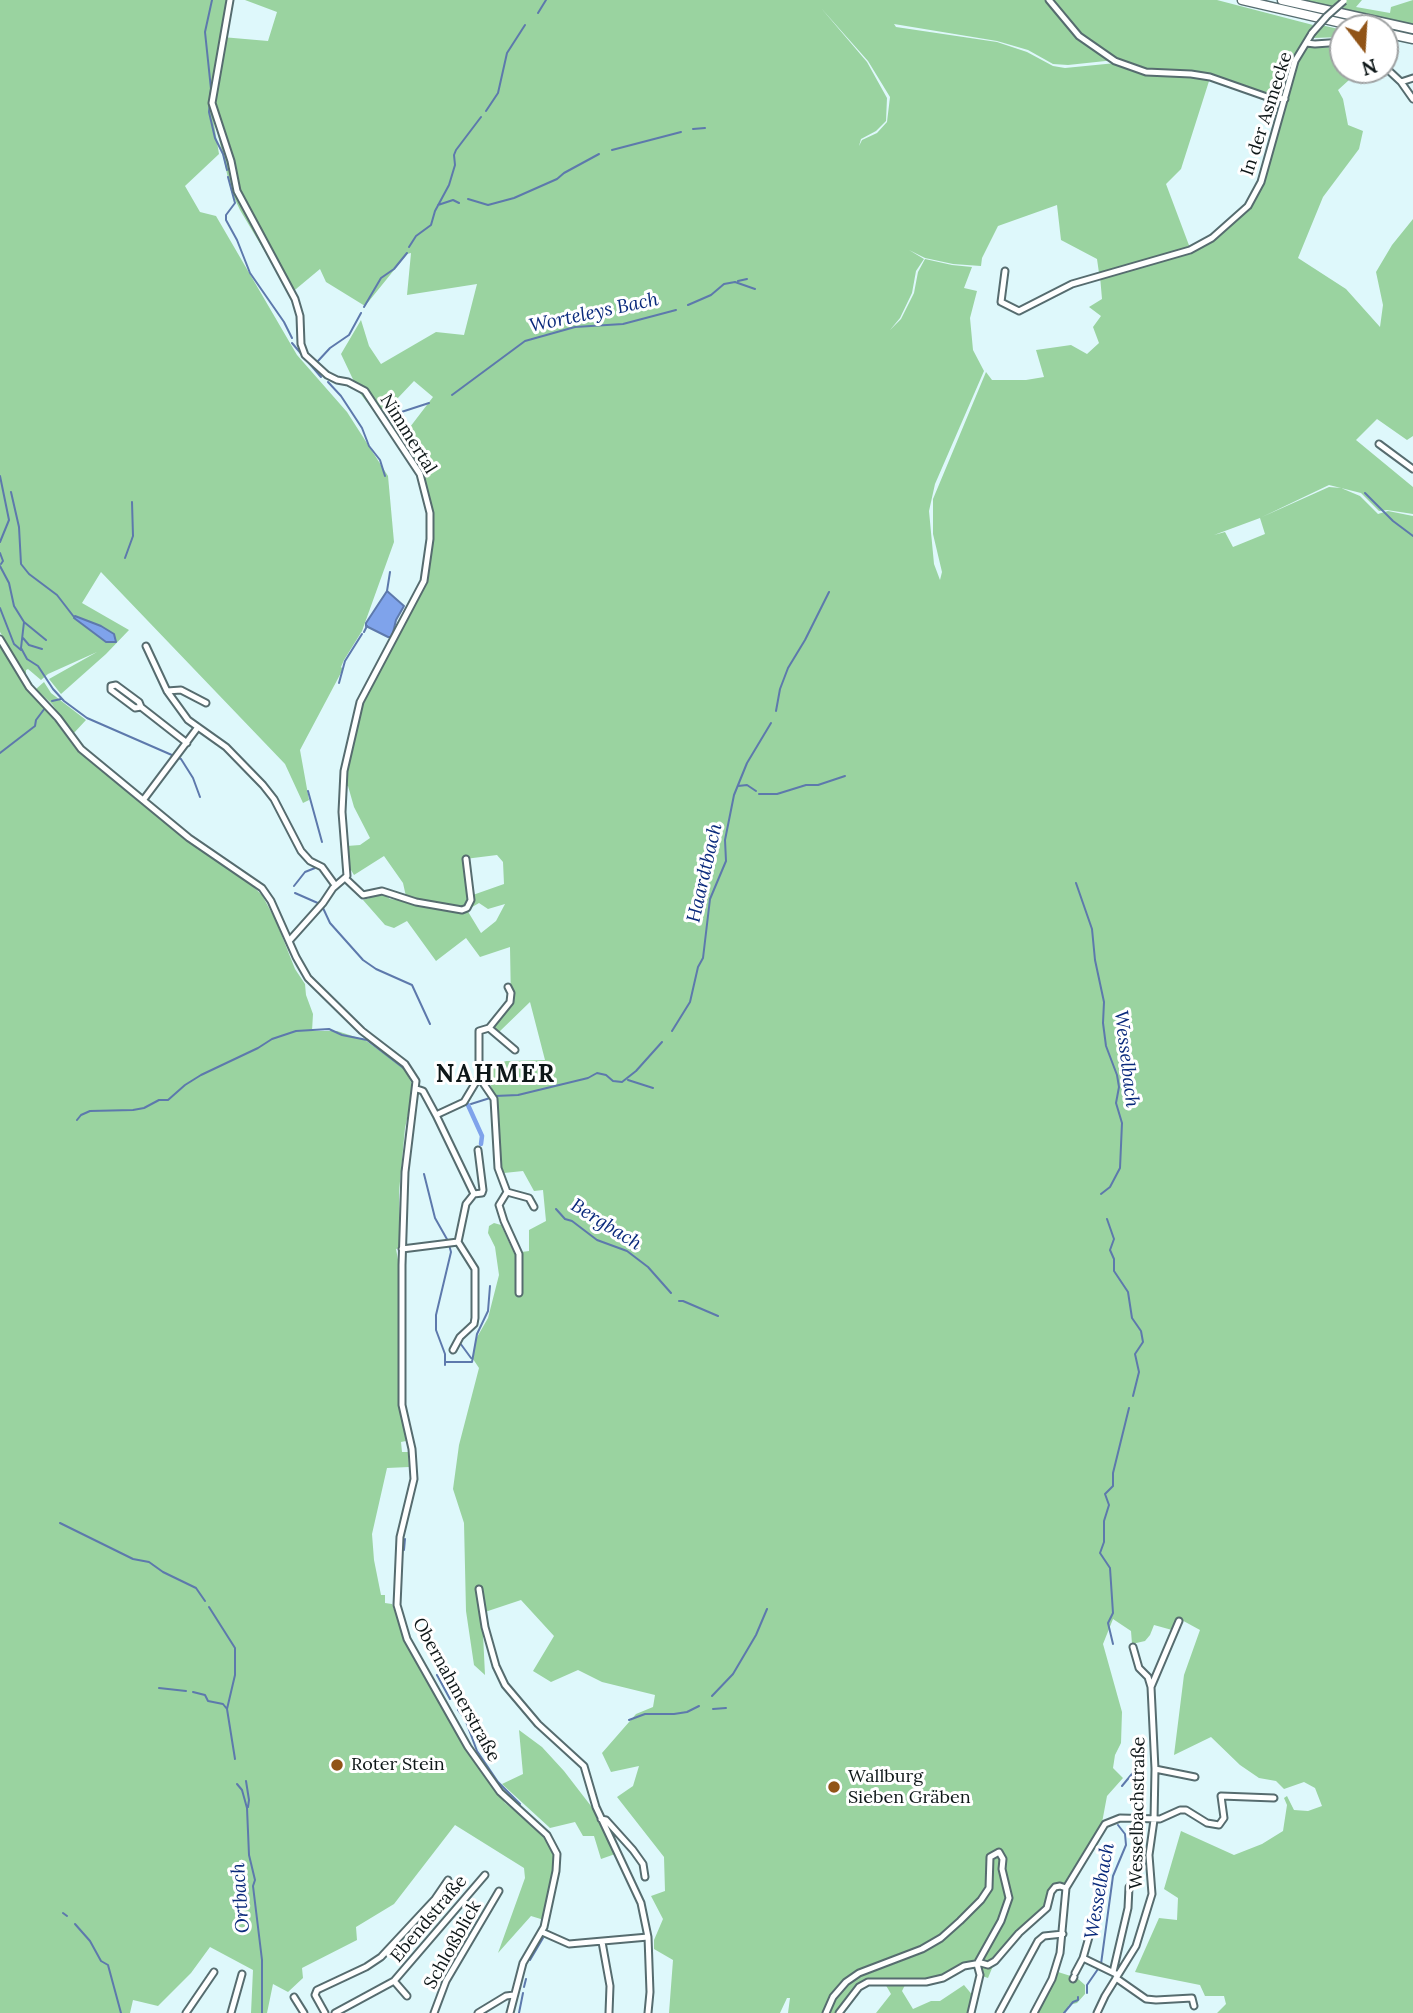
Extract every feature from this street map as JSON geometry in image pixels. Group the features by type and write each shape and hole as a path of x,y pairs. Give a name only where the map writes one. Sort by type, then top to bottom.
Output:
{"highway":[{"path":"1242,0 1329,20"},
{"path":"1282,0 1413,29"}],"street":[{"name":"Nimmertal","path":"230,0 212,103 231,161 236,191 295,299 305,355 327,375 365,391 420,474 430,513 430,539 424,581 360,702 344,771 342,811 348,873 345,878"},
{"path":"1049,0 1079,36 1115,61 1146,72 1210,77 1267,97 1284,99"},
{"name":"In der Asmecke","path":"1005,271 1001,302 1019,311 1072,284 1190,250 1212,238 1248,206 1255,195 1295,61 1312,33 1345,0"},
{"path":"1306,43 1329,43"},
{"path":"1413,78 1401,82 1413,99"},
{"path":"1379,444 1413,469"},
{"path":"0,639 22,677 81,749 189,838 262,888 308,978 362,1031 408,1066 415,1077 417,1089 409,1127 402,1249 452,1244"},
{"path":"146,646 167,691 188,720 226,747 263,785 274,799 301,851 310,861 321,867 335,885"},
{"path":"141,707 135,708 111,690 111,686 116,685 139,702 141,707 187,743"},
{"path":"167,691 181,690 206,703"},
{"path":"144,799 198,727"},
{"path":"289,941 335,885 345,878 363,895 382,891 416,902 462,910 467,908 471,900 466,859"},
{"path":"436,1115 464,1102 479,1077 478,1033 481,1029 489,1028 510,1002 511,993 508,988"},
{"path":"489,1028 515,1050"},
{"path":"479,1077 494,1099 498,1168 508,1192"},
{"path":"417,1089 422,1091 436,1115 474,1194"},
{"path":"452,1244 466,1204 474,1194 483,1190 478,1150"},
{"path":"508,1192 529,1198 534,1207"},
{"path":"508,1192 499,1205 519,1254 519,1293"},
{"path":"452,1244 475,1269 474,1324 460,1337 453,1350"},
{"name":"Obernahmerstraße","path":"402,1249 402,1405 414,1479 400,1537 398,1615 407,1639 473,1755 500,1792 543,1830 556,1849 556,1871 542,1932"},
{"path":"479,1589 485,1627 496,1666 505,1685 538,1724 563,1749 581,1762 601,1819 641,1903 649,1937 648,2013"},
{"path":"1151,1687 1179,1621"},
{"name":"Wesselbachstraße","path":"1097,2013 1116,1975 1136,1946 1152,1894 1149,1855 1154,1820 1155,1769 1151,1687 1148,1677 1139,1668 1133,1647"},
{"path":"1155,1769 1195,1777"},
{"path":"1034,2013 1052,1979 1063,1934 1066,1888 1108,1822 1120,1818 1154,1820 1186,1810 1208,1823 1219,1825 1224,1818 1221,1796 1274,1798"},
{"path":"601,1819 606,1820 643,1864 645,1877"},
{"path":"826,2013 833,1997 846,1982 859,1973 922,1949 941,1938 960,1921 989,1888 990,1857 999,1852 1003,1859 1002,1869 1009,1898 1001,1921 977,1964 980,1975 971,2013"},
{"name":"Ebendstraße","path":"335,2013 394,1981 485,1875"},
{"path":"325,2013 315,1995 317,1990 366,1968 381,1957 435,1899 448,1880"},
{"path":"1116,1975 1129,1887"},
{"path":"839,2013 859,1987 868,1982 926,1982 943,1978 964,1966 988,1965 1047,1908 1051,1892 1055,1888 1066,1888"},
{"name":"Schloßblick","path":"434,2013 446,1981 499,1891"},
{"path":"1074,1976 1083,1958 1091,1930"},
{"path":"510,2013 523,1963 542,1932 569,1944 649,1937"},
{"path":"999,2013 1038,1941 1044,1936 1063,1934"},
{"path":"602,1942 610,1986 609,2013"},
{"path":"1083,1958 1116,1975 1146,1998 1192,1998 1194,2006"},
{"path":"186,2013 214,1972"},
{"path":"231,2013 242,1974"},
{"name":"Ebendstraße","path":"394,1981 407,1996"},
{"path":"478,2013 506,1996 514,1995"},
{"path":"295,1997 304,2013"}],"green space":[{"path":"0,0 229,0 222,37 268,41 277,12 245,0 1217,0 1313,25 1293,61 1283,96 1267,95 1211,76 1146,71 1115,60 1053,64 1028,50 997,41 894,24 896,27 997,42 1027,52 1053,66 1065,68 1116,63 1146,74 1210,78 1181,169 1166,184 1190,248 1099,273 1097,259 1061,240 1057,205 998,226 982,258 981,266 925,258 909,250 924,259 916,271 912,293 900,318 890,330 901,319 914,293 918,272 925,259 952,265 972,267 964,288 977,291 970,318 973,350 984,371 935,484 929,511 934,564 940,580 942,572 933,534 933,499 986,372 992,380 1044,377 1036,350 1071,345 1087,354 1099,343 1093,327 1101,316 1089,307 1102,299 1100,276 1202,245 1256,197 1297,62 1304,48 1329,47 1329,84 1345,84 1338,90 1343,99 1348,125 1363,131 1359,149 1323,197 1298,258 1346,289 1380,327 1383,305 1376,272 1392,245 1413,219 1413,436 1407,440 1377,419 1356,440 1413,487 1413,514 1387,510 1379,511 1361,493 1341,488 1360,496 1378,514 1388,511 1413,516 1413,2013 1217,2013 1226,2004 1224,1996 1205,1996 1200,1985 1135,1972 1159,1918 1177,1920 1178,1898 1164,1889 1181,1831 1234,1855 1262,1844 1283,1831 1287,1805 1284,1798 1287,1796 1294,1810 1308,1811 1322,1806 1315,1788 1304,1782 1284,1789 1276,1781 1259,1778 1240,1765 1211,1737 1174,1755 1184,1675 1200,1630 1178,1618 1172,1630 1154,1625 1145,1641 1132,1644 1131,1631 1113,1619 1103,1644 1122,1712 1121,1743 1113,1768 1123,1778 1107,1796 1101,1828 1066,1888 1055,1888 1047,1908 995,1961 988,1978 982,1976 977,1964 964,1966 943,1978 906,1983 902,1991 913,2009 931,2001 940,2001 964,1985 974,1997 969,2013 876,2013 891,1994 884,1982 876,1981 859,1987 838,2013 788,2013 790,1998 787,1998 780,2013 669,2013 673,1960 654,1949 654,1940 663,1919 651,1896 665,1891 664,1857 617,1797 633,1786 639,1766 611,1772 602,1753 636,1714 653,1707 655,1695 602,1682 578,1670 551,1682 533,1671 554,1636 521,1600 482,1613 485,1675 474,1665 466,1611 464,1523 453,1489 459,1445 479,1368 473,1359 476,1339 488,1318 499,1275 495,1247 488,1233 489,1226 494,1223 501,1225 514,1253 529,1251 529,1230 546,1221 543,1190 534,1191 523,1171 504,1173 499,1166 495,1098 485,1069 506,1061 545,1060 530,1002 499,1032 492,1027 503,1017 511,1003 510,947 480,957 466,938 436,961 407,921 394,928 385,925 363,900 383,894 390,899 407,901 403,883 384,856 354,875 348,865 347,846 360,845 370,838 354,807 348,786 343,786 360,702 418,600 427,574 432,539 424,480 395,439 407,431 433,397 414,381 379,418 359,392 341,354 361,320 369,346 381,364 436,332 464,335 477,284 407,295 411,253 407,254 365,306 326,282 320,269 290,294 231,191 210,100 219,154 185,186 200,212 216,216 297,355 347,412 388,476 394,542 362,631 344,660 341,667 343,669 300,750 309,800 303,803 285,764 101,572 82,603 129,630 61,694 49,679 97,652 48,674 41,680 28,669 26,677 0,632","holes":["821,8 868,61 890,97 887,122 877,133 862,140 859,146 861,139 876,131 886,121 887,98 867,62","1329,485 1341,488 1329,487 1262,517","1260,518 1265,534 1233,547 1225,532 1214,535","497,855 503,862 504,884 470,896 465,859","479,903 488,909 505,904 496,921 481,933 467,910"]},
{"path":"1300,0 1362,0 1356,7 1390,13 1391,7 1413,0 1413,26 1399,23 1399,14 1361,14"},
{"path":"1321,25 1329,27 1329,37 1312,38"},
{"path":"0,645 17,675 78,752 185,840 246,880 262,895 276,921 295,969 305,984 313,1014 312,1031 337,1031 365,1040 404,1068 411,1082 413,1092 405,1128 399,1192 400,1248 396,1249 399,1265 399,1407 406,1441 401,1442 402,1452 408,1452 409,1467 387,1468 372,1534 374,1560 381,1595 385,1595 385,1603 392,1604 407,1644 465,1748 505,1803 541,1832 553,1851 553,1872 544,1920 531,1916 498,1953 525,1878 524,1868 455,1825 394,1904 356,1927 357,1940 302,1968 303,1978 288,1992 273,1984 267,2013 251,2013 253,1970 210,1947 191,1973 158,2006 133,2000 130,2013 0,2013"},
{"path":"44,682 51,693 86,720 73,734 52,704 36,689"},
{"path":"519,1730 542,1747 564,1771 601,1819 618,1853 601,1859 594,1836 583,1836 575,1822 550,1828 502,1784 523,1774"},
{"path":"1058,1972 1077,1978 1085,1985 1085,1994 1077,2003 1069,2005 1065,2013 1038,2013"}],"water":[{"path":"387,591 404,606 396,620 392,637 366,626"},
{"path":"75,616 114,634 116,642 106,642 74,618"}],"waterway":[{"path":"212,0 205,32 211,89 209,112 227,170"},
{"path":"538,13 546,0"},
{"path":"486,111 498,93 507,53 525,25"},
{"path":"409,247 416,236 431,225 449,185 456,150 481,117"},
{"path":"693,129 705,128"},
{"path":"612,150 681,132"},
{"path":"468,199 488,205 514,198 557,179 599,154"},
{"path":"228,177 235,203 226,215 226,220 250,273 292,338"},
{"path":"438,205 453,200 459,203"},
{"path":"364,307 381,278 394,269 407,253"},
{"path":"738,281 747,279"},
{"name":"Worteleys Bach","path":"688,305 711,295 724,284 735,282 755,289"},
{"name":"Worteleys Bach","path":"452,395 525,341 575,327 623,324 676,310"},
{"path":"318,361 330,348 349,335 361,313"},
{"path":"292,343 321,377"},
{"name":"Worteleys Bach","path":"328,382 341,396 362,428 369,446 380,460 385,476"},
{"name":"Worteleys Bach","path":"386,417 429,403"},
{"path":"0,476 9,520 0,542"},
{"path":"11,492 19,527 21,564 29,574 57,595 74,617"},
{"path":"1365,493 1393,521 1413,536"},
{"path":"125,558 133,536 132,502"},
{"path":"0,553 3,561 1,564"},
{"path":"0,566 9,583 14,606 24,622 21,648 27,659 38,666 64,701 87,718 181,759 193,778 200,797"},
{"path":"387,591 390,572"},
{"name":"Haardtbach","path":"776,711 788,668 829,592"},
{"path":"0,608 14,644 21,650"},
{"path":"24,622 46,640"},
{"path":"364,632 367,626"},
{"path":"339,683 345,661 362,634"},
{"path":"23,638 29,645 42,649"},
{"path":"52,701 61,699"},
{"path":"0,753 35,726 45,708"},
{"name":"Haardtbach","path":"672,1031 690,1002 698,967 703,958 710,899 726,861 725,840 734,795 747,763 771,723"},
{"path":"759,794 777,794 845,776"},
{"path":"738,786 747,785 756,791"},
{"path":"308,791 322,842"},
{"path":"294,886 305,872 315,868"},
{"name":"Wesselbach","path":"1076,883 1092,929 1104,1002 1106,1046 1117,1075 1119,1087 1116,1103 1122,1123 1120,1168 1110,1187 1101,1194"},
{"name":"NAHMER","path":"295,893 320,904"},
{"name":"NAHMER","path":"323,908 330,923 363,960 376,969 412,985 430,1024"},
{"path":"77,1120 90,1111 133,1110 159,1100 168,1100 201,1075 272,1039 296,1031 329,1029 342,1035 367,1040 406,1070"},
{"name":"Haardtbach","path":"495,1096 518,1095 588,1078 597,1073 606,1075 613,1081 622,1082 636,1071 662,1042"},
{"path":"628,1080 653,1088"},
{"name":"Haardtbach","path":"471,1104 490,1098"},
{"path":"468,1105 482,1136 481,1144"},
{"name":"NAHMER","path":"424,1174 435,1218 451,1252 436,1315 436,1330 445,1354 445,1365"},
{"name":"Bergbach","path":"556,1209 565,1219 572,1221 597,1240 627,1251 648,1267 671,1293"},
{"name":"Wesselbach","path":"1107,1219 1114,1239 1110,1250 1114,1259 1114,1271 1128,1292 1132,1318 1141,1331 1143,1342 1135,1354 1139,1372 1133,1396"},
{"path":"445,1362 472,1362 477,1334 488,1311 490,1286"},
{"name":"Bergbach","path":"679,1301 718,1316"},
{"path":"460,1343 471,1358"},
{"name":"Wesselbach","path":"1113,1644 1108,1623 1113,1613 1110,1568 1100,1553 1109,1505 1105,1494 1113,1486 1113,1473 1129,1408"},
{"name":"Ortbach","path":"60,1523 133,1559 149,1562 196,1588 205,1601"},
{"name":"NAHMER","path":"404,1550 405,1539"},
{"name":"Ortbach","path":"209,1607 235,1648 235,1675 227,1709 235,1759"},
{"path":"712,1696 733,1674 756,1635 767,1609"},
{"name":"NAHMER","path":"437,1675 450,1699"},
{"path":"159,1688 186,1691"},
{"path":"193,1692 205,1695 208,1701 223,1704 227,1709"},
{"path":"629,1720 645,1714 687,1712 699,1706"},
{"path":"713,1709 726,1708"},
{"name":"NAHMER","path":"458,1710 465,1719 477,1751 498,1782 520,1804"},
{"name":"Wesselbach","path":"1122,1786 1136,1769"},
{"path":"246,1781 248,1807"},
{"name":"Ortbach","path":"237,1784 242,1790 247,1808 249,1855 255,1880 253,1886 262,1960 262,2013"},
{"name":"Wesselbach","path":"1101,1964 1113,1876 1126,1845 1125,1834 1118,1825"},
{"path":"63,1913 67,1916"},
{"path":"75,1924 90,1941 101,1961 108,1965 121,2013"},
{"name":"NAHMER","path":"530,1960 543,1938"},
{"name":"Wesselbach","path":"1087,1993 1087,1985 1098,1969"},
{"name":"NAHMER","path":"524,1987 526,1979"},
{"name":"NAHMER","path":"519,2013 523,1993"},
{"name":"Wesselbach","path":"1064,2013 1078,1997"}],"place":[{"name":"Roter Stein","path":"337,1765"},
{"name":"Wallburg Sieben Gräben","path":"834,1787"}],"district":[{"name":"NAHMER","path":"496,1075"}]}
